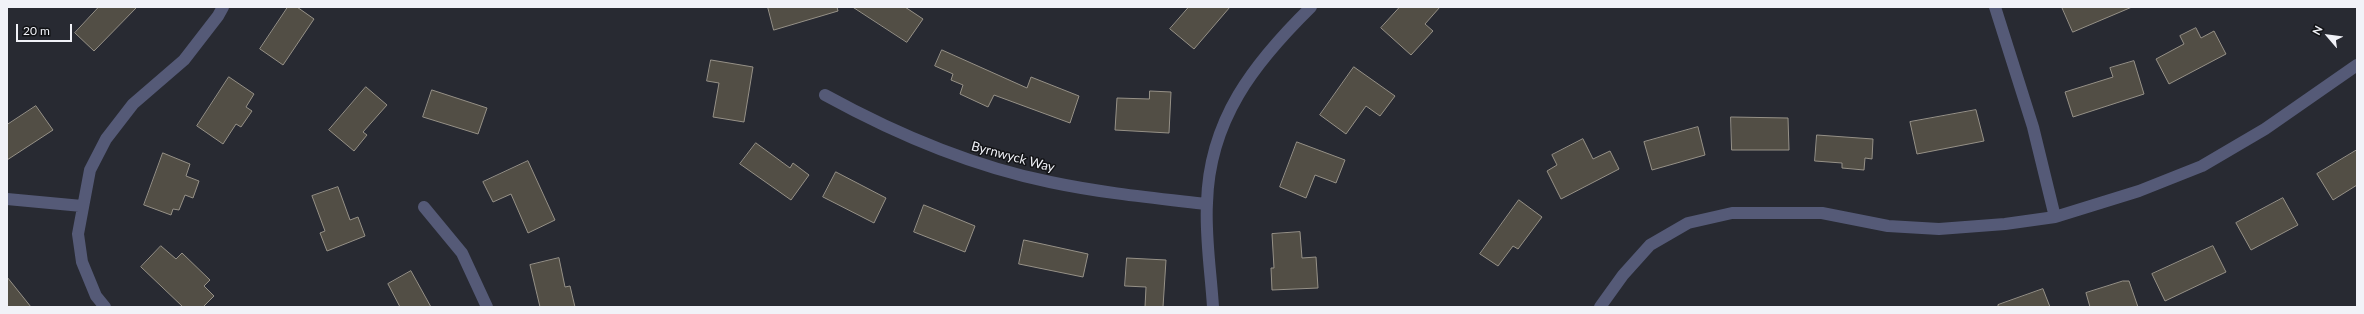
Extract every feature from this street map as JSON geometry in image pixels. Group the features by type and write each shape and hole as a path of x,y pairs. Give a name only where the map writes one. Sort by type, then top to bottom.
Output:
{"street":[{"path":"105,307 96,296 82,262 78,234 82,206 90,170 106,140 133,104 184,60 218,16 223,7"},
{"path":"1213,307 1206,204 1213,157 1221,127 1237,96 1257,65 1274,44 1311,7"},
{"path":"1995,7 2034,127 2055,216"},
{"path":"1600,307 1623,275 1650,245 1688,223 1732,213 1822,213 1888,226 1939,229 2005,224 2055,216 2139,191 2202,166 2265,129 2357,65"},
{"name":"Byrnwyck Way","path":"825,95 873,121 979,164 1049,182 1103,192 1206,204"},
{"path":"7,199 82,206"},
{"path":"424,207 462,253 487,307"}],"building":[{"path":"99,7 137,7 94,51 75,33"},
{"path":"288,7 297,7 314,19 283,65 260,49"},
{"path":"768,7 837,7 838,11 774,30"},
{"path":"853,7 905,7 923,19 907,42"},
{"path":"1189,7 1230,7 1194,49 1170,29"},
{"path":"1400,7 1440,7 1425,24 1433,31 1411,55 1381,28"},
{"path":"2062,7 2132,7 2073,32"},
{"path":"2196,28 2201,38 2214,31 2226,54 2169,84 2156,59 2184,44 2180,36"},
{"path":"942,50 1027,88 1031,77 1079,96 1070,123 994,95 988,107 960,94 963,85 951,80 953,74 935,66"},
{"path":"711,60 753,67 744,122 713,117 719,83 707,81"},
{"path":"2134,61 2144,94 2073,117 2065,92 2113,77 2110,68"},
{"path":"1354,67 1395,96 1380,116 1366,106 1346,134 1320,115"},
{"path":"229,77 254,94 246,107 252,111 241,127 236,124 223,144 197,126"},
{"path":"366,87 387,105 363,132 367,135 354,151 329,130"},
{"path":"432,90 487,108 478,134 423,117"},
{"path":"1150,91 1171,92 1169,133 1115,130 1117,98 1149,99"},
{"path":"36,106 53,130 7,160 7,125"},
{"path":"1976,110 1984,141 1917,154 1910,122"},
{"path":"1731,117 1788,118 1789,150 1732,150"},
{"path":"1698,127 1705,155 1652,170 1644,142"},
{"path":"1817,135 1873,139 1872,159 1865,158 1864,170 1842,168 1842,163 1815,161"},
{"path":"1583,139 1593,159 1610,151 1619,169 1561,199 1547,171 1557,165 1552,155"},
{"path":"1297,142 1345,160 1336,183 1315,175 1306,198 1280,187"},
{"path":"756,143 790,168 793,163 809,175 791,200 740,164"},
{"path":"2357,150 2357,185 2333,200 2317,174"},
{"path":"163,153 190,164 186,176 199,181 193,198 185,195 179,210 173,209 171,215 144,205"},
{"path":"528,161 555,220 528,233 511,194 493,202 483,182"},
{"path":"836,172 886,198 874,223 823,197"},
{"path":"338,187 350,220 358,217 365,236 327,251 320,233 325,231 312,196"},
{"path":"2283,198 2298,225 2251,250 2236,223"},
{"path":"1519,200 1542,217 1518,249 1513,246 1498,266 1480,254"},
{"path":"924,205 975,226 965,252 914,232"},
{"path":"1300,232 1302,258 1316,257 1318,288 1272,290 1271,268 1274,268 1272,234"},
{"path":"1024,240 1088,254 1083,277 1019,264"},
{"path":"161,246 176,259 182,253 210,280 204,286 214,296 203,307 183,307 141,267"},
{"path":"2213,246 2226,272 2165,301 2152,274"},
{"path":"559,258 565,287 570,286 575,307 540,307 530,265"},
{"path":"1127,258 1166,260 1163,307 1145,307 1146,287 1125,286"},
{"path":"411,271 431,307 400,307 388,284"},
{"path":"7,277 31,307 7,307"},
{"path":"2123,281 2129,281 2138,307 2090,307 2086,293"},
{"path":"2043,289 2050,307 1998,307 1998,305"}]}
